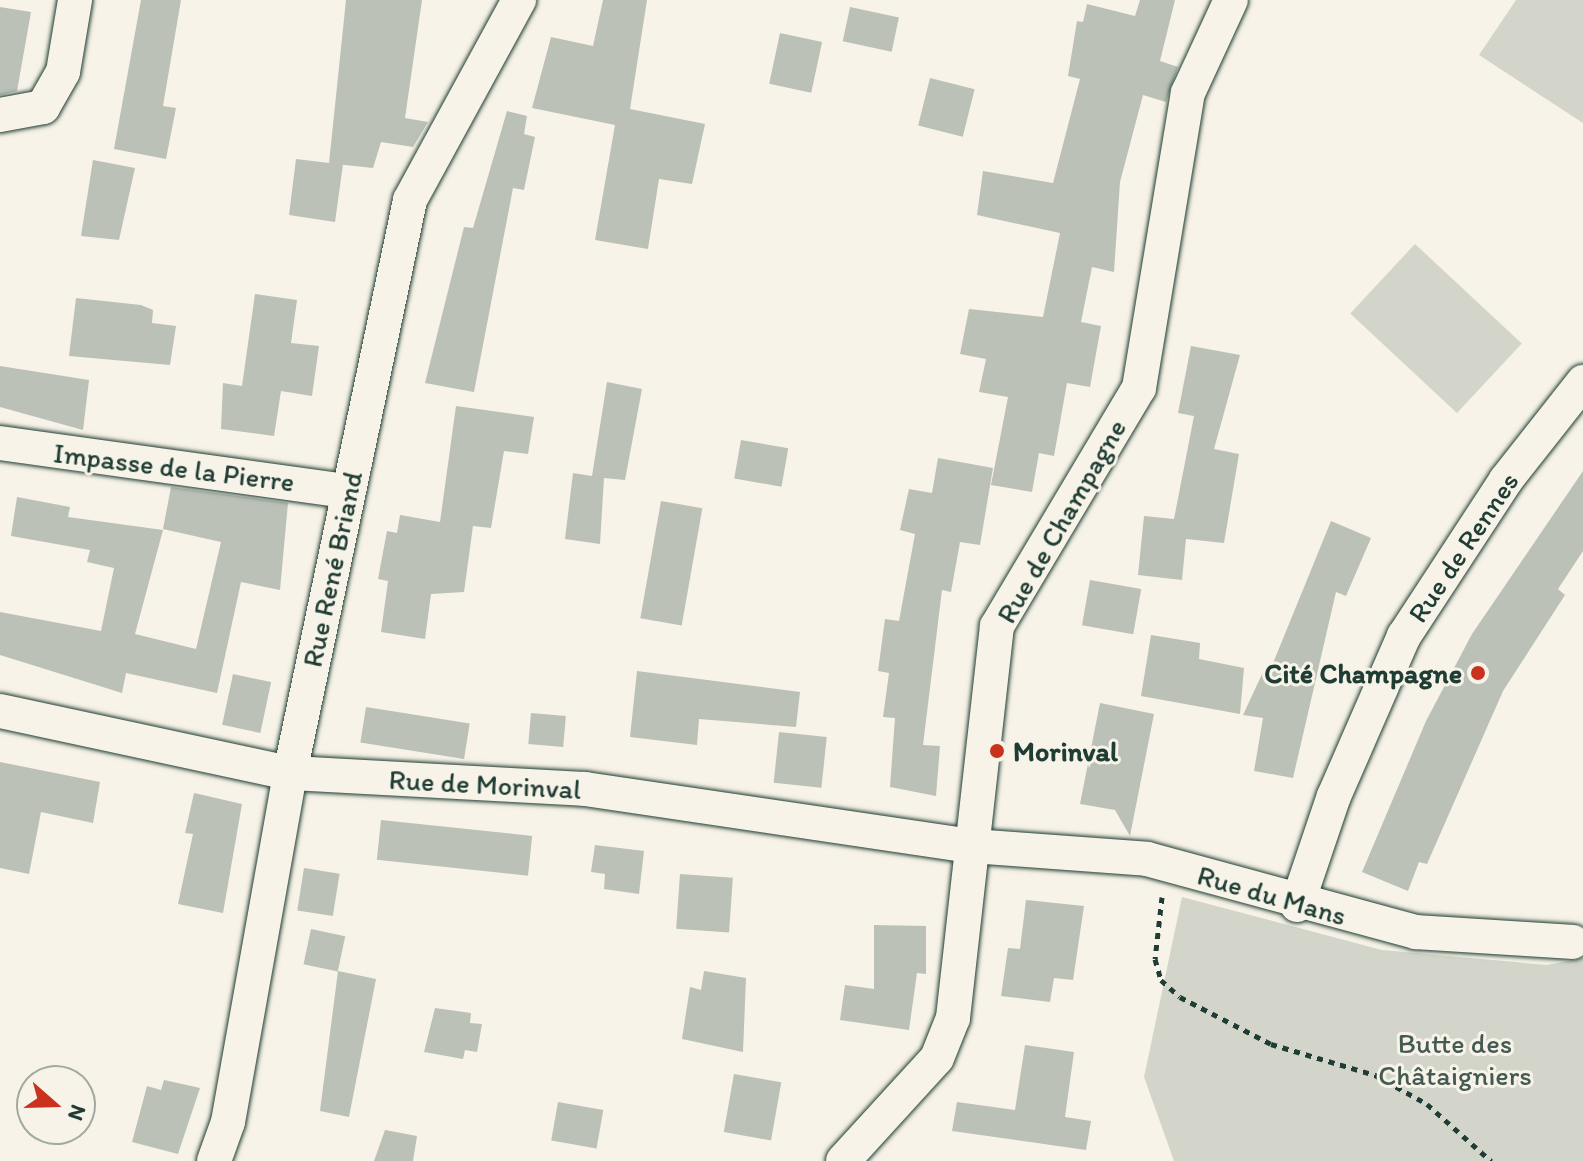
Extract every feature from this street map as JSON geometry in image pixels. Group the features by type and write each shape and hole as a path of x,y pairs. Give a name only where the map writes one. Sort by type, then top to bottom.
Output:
{"street":[{"path":"0,115 43,107 63,72 75,0"},
{"name":"Rue René Briand","path":"214,1161 228,1122 290,773 410,200 519,0"},
{"name":"Rue de Champagne","path":"843,1161 937,1058 953,1018 997,626 1139,388 1188,93 1231,0"},
{"name":"Rue de Rennes","path":"1297,905 1334,796 1404,636 1506,480 1583,382"},
{"name":"Impasse de la Pierre","path":"0,443 348,491"},
{"name":"Rue de Morinval","path":"0,711 290,773 585,789 972,846"},
{"name":"Rue du Mans","path":"972,846 1165,864 1297,905 1416,932 1573,942"}],"path":[{"path":"1165,864 1155,959 1161,980 1271,1044 1375,1075 1427,1104 1491,1161"}],"green space":[{"path":"1516,0 1583,0 1583,123 1479,55"},
{"path":"1415,244 1522,344 1457,413 1350,313"},
{"name":"Butte des Châtaigniers","path":"1182,897 1382,950 1547,965 1583,958 1583,1161 1174,1161 1144,1077"}],"building":[{"path":"141,0 181,0 163,106 176,108 166,159 114,149"},
{"path":"346,0 422,0 405,118 428,122 413,147 381,142 373,168 343,165 335,222 289,215 296,159 329,163"},
{"path":"603,0 647,0 630,109 705,124 692,184 659,179 648,249 595,240 615,125 532,108 551,37 593,46"},
{"path":"1140,0 1175,0 1160,61 1178,67 1166,102 1143,95 1120,182 1114,272 1092,267 1081,322 1101,326 1090,387 1067,383 1054,456 1039,453 1032,492 991,485 1008,397 979,392 986,359 960,354 969,309 1043,317 1060,233 977,215 983,171 1053,183 1080,79 1068,76 1077,21 1083,22 1087,4 1135,16"},
{"path":"0,7 31,12 17,91 0,95"},
{"path":"850,7 899,17 892,52 843,41"},
{"path":"780,33 822,42 811,93 769,84"},
{"path":"930,78 975,89 963,137 918,126"},
{"path":"507,111 527,116 524,134 535,137 524,190 513,188 474,392 425,383 464,227 473,228"},
{"path":"93,160 135,168 119,240 81,236"},
{"path":"255,294 297,300 291,343 319,346 312,396 281,391 274,436 221,429 223,383 242,386"},
{"path":"76,298 141,305 153,310 152,323 176,326 170,365 69,356"},
{"path":"1191,346 1240,355 1214,449 1239,454 1224,543 1186,539 1182,580 1138,575 1144,516 1174,519 1194,416 1178,413"},
{"path":"0,366 89,380 83,430 0,407"},
{"path":"607,382 642,389 625,480 604,478 600,544 565,539 573,473 592,476"},
{"path":"456,406 534,417 528,454 504,451 491,528 473,526 464,592 431,594 425,639 381,632 388,581 378,579 387,531 397,533 400,515 440,522"},
{"path":"741,440 788,448 781,487 734,478"},
{"path":"938,458 993,468 980,545 960,542 951,592 942,590 923,745 940,746 936,796 890,787 895,718 883,717 889,673 878,671 885,619 899,621 915,534 900,530 909,489 932,493"},
{"name":"Cité Champagne","path":"1583,471 1583,551 1558,589 1565,595 1503,691 1427,864 1419,862 1408,891 1362,872 1426,721 1472,634"},
{"path":"171,487 288,503 280,590 241,582 217,693 126,673 122,693 0,655 0,612 101,631 114,568 87,562 90,550 11,536 17,497 70,507 68,517 163,530 135,634 196,649 221,542 163,529"},
{"path":"661,501 702,508 682,625 640,618"},
{"path":"1331,521 1371,538 1346,596 1336,592 1293,778 1254,771 1263,718 1243,715 1263,672 1269,673"},
{"path":"1090,580 1141,589 1133,634 1082,625"},
{"path":"1151,635 1200,643 1199,659 1244,668 1240,714 1141,696"},
{"path":"637,671 800,692 796,727 699,719 697,745 630,737"},
{"path":"233,674 271,682 260,733 222,725"},
{"path":"1100,703 1154,714 1130,836 1115,810 1080,804"},
{"path":"366,707 470,723 464,759 360,743"},
{"path":"531,713 566,716 563,747 528,744"},
{"path":"779,732 827,737 821,788 774,783"},
{"path":"0,762 100,782 93,823 41,812 29,874 0,868"},
{"path":"194,793 242,804 223,913 178,904 193,834 185,833"},
{"path":"381,820 532,836 528,876 377,860"},
{"path":"595,845 644,851 639,894 604,889 605,874 591,872"},
{"path":"304,868 340,874 333,916 297,910"},
{"path":"680,874 733,878 729,933 676,929"},
{"path":"1026,900 1084,906 1073,980 1054,978 1050,1002 1001,996 1008,948 1020,949"},
{"path":"874,925 926,926 926,974 917,973 909,1030 840,1020 845,985 874,989"},
{"path":"311,929 345,936 338,971 304,964"},
{"path":"338,971 376,979 349,1117 320,1111"},
{"path":"704,971 746,978 743,1052 682,1039 690,987 701,990"},
{"path":"435,1008 471,1013 470,1023 482,1024 477,1052 465,1050 463,1059 424,1052"},
{"path":"1025,1045 1074,1052 1065,1117 1091,1121 1086,1150 952,1131 957,1102 1015,1110"},
{"path":"734,1074 781,1082 771,1140 724,1132"},
{"path":"164,1080 200,1088 178,1154 132,1142 147,1086 161,1090"},
{"path":"558,1102 603,1110 597,1148 551,1140"},
{"path":"385,1130 417,1136 413,1161 374,1161"}],"place":[{"name":"Cité Champagne","path":"1478,673"},
{"name":"Morinval","path":"997,751"}]}
